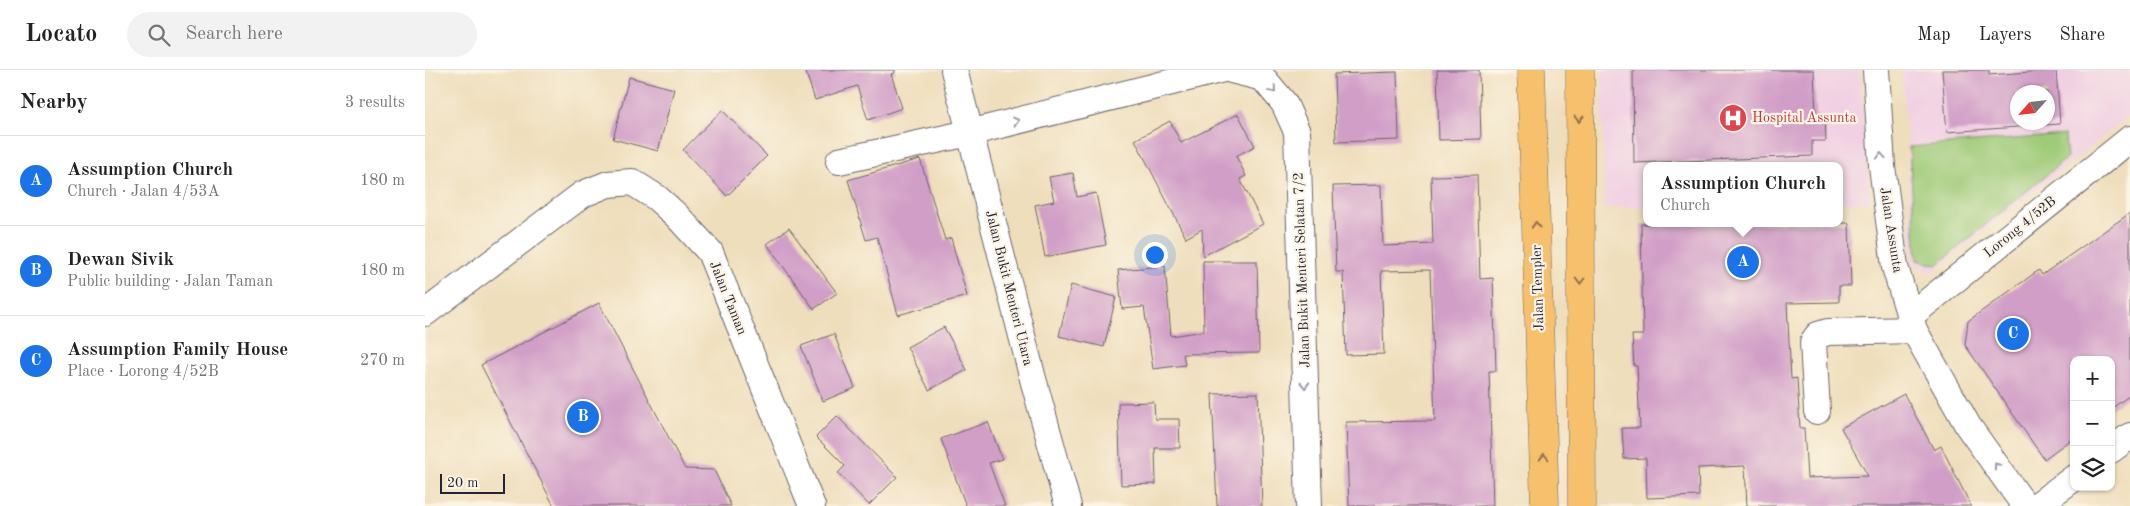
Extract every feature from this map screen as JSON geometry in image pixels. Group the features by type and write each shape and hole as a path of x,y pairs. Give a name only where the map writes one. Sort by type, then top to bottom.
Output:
{"main road":[{"name":"Jalan Templer","path":"1531,70 1545,506"},
{"path":"1579,70 1583,506"}],"street":[{"name":"Jalan Bukit Menteri Utara","path":"954,70 1068,506"},
{"path":"839,161 969,133 1220,70"},
{"name":"Jalan Bukit Menteri Selatan 7/2","path":"1231,70 1263,78 1284,103 1297,132 1309,506"},
{"name":"Jalan Assunta","path":"1876,70 1882,166 1895,267 1911,323 1968,426 2025,506"},
{"name":"Lorong 4/52B","path":"1911,323 2130,139"},
{"name":"Jalan Taman","path":"425,313 583,194 608,184 632,182 657,198 677,216 710,252 812,506"},
{"path":"1817,411 1813,342 1818,335 1828,332 1911,323"},
{"path":"2115,447 2130,436"},
{"path":"2036,506 2070,481"}],"shaded area":[{"name":"Hospital Assunta","path":"1602,70 1860,70 1870,202 1843,202 1843,162 1643,162 1643,207 1604,208"},
{"path":"1902,70 2130,70 2130,115 1932,273 1912,264"}],"green space":[{"path":"2065,135 2067,158 1937,265 1917,260 1909,147"}],"building":[{"path":"805,70 895,70 895,73 891,74 902,108 868,120 857,86 815,100"},
{"path":"1437,70 1479,70 1481,139 1439,140"},
{"path":"1633,70 1814,70 1816,116 1825,117 1826,141 1812,141 1812,156 1634,163"},
{"path":"1942,70 1989,70 1989,75 2056,70 2060,124 2055,124 2055,85 2010,85 2010,128 1947,132"},
{"path":"1397,72 1399,140 1336,142 1334,74"},
{"path":"629,77 674,89 658,151 613,139"},
{"path":"722,110 767,156 727,196 683,150"},
{"path":"1238,114 1255,146 1236,156 1246,176 1240,179 1263,224 1203,256 1202,229 1186,238 1135,140 1170,121 1181,143"},
{"path":"920,159 945,240 951,238 967,296 898,315 877,237 866,240 848,180"},
{"path":"1073,173 1077,197 1096,193 1106,245 1045,257 1035,205 1054,201 1049,177"},
{"path":"1477,175 1480,279 1493,278 1496,371 1489,371 1493,506 1349,506 1346,422 1435,421 1430,270 1381,271 1384,354 1346,355 1343,272 1336,272 1333,186 1381,185 1383,246 1433,244 1431,176"},
{"path":"2130,213 2130,395 2115,406 2115,356 2070,356 2070,440 2044,459 1965,345 1968,321 2039,270 2042,275"},
{"path":"1843,223 1849,223 1851,286 1839,286 1839,302 1787,303 1791,379 1797,378 1800,428 1804,428 1807,478 1868,476 1841,428 1904,394 1934,450 1941,446 1971,506 1747,506 1745,466 1698,468 1699,496 1647,498 1646,458 1624,459 1622,428 1640,428 1637,366 1634,366 1632,335 1643,335 1641,224 1643,224 1643,227 1843,227"},
{"path":"789,228 837,293 814,309 767,244"},
{"path":"1203,261 1257,261 1259,353 1183,354 1185,365 1153,369 1144,307 1122,309 1118,270 1165,266 1171,336 1204,331"},
{"path":"1071,285 1116,297 1104,347 1059,336"},
{"path":"599,303 685,469 714,470 731,506 554,506 481,365"},
{"path":"944,327 967,370 929,390 907,347"},
{"path":"834,334 855,388 823,401 801,346"},
{"path":"1258,393 1262,506 1217,506 1212,394"},
{"path":"1154,402 1155,419 1179,419 1180,448 1155,448 1156,484 1121,485 1118,403"},
{"path":"837,416 897,477 869,505 838,473 845,466 816,437"},
{"path":"988,422 1002,459 989,463 1005,506 966,506 941,439"}],"place":[{"name":"Hospital Assunta","path":"1733,118"},
{"name":"Assumption Church","path":"1743,262"},
{"name":"Assumption Family House","path":"2013,334"},
{"name":"Dewan Sivik","path":"583,417"}]}
